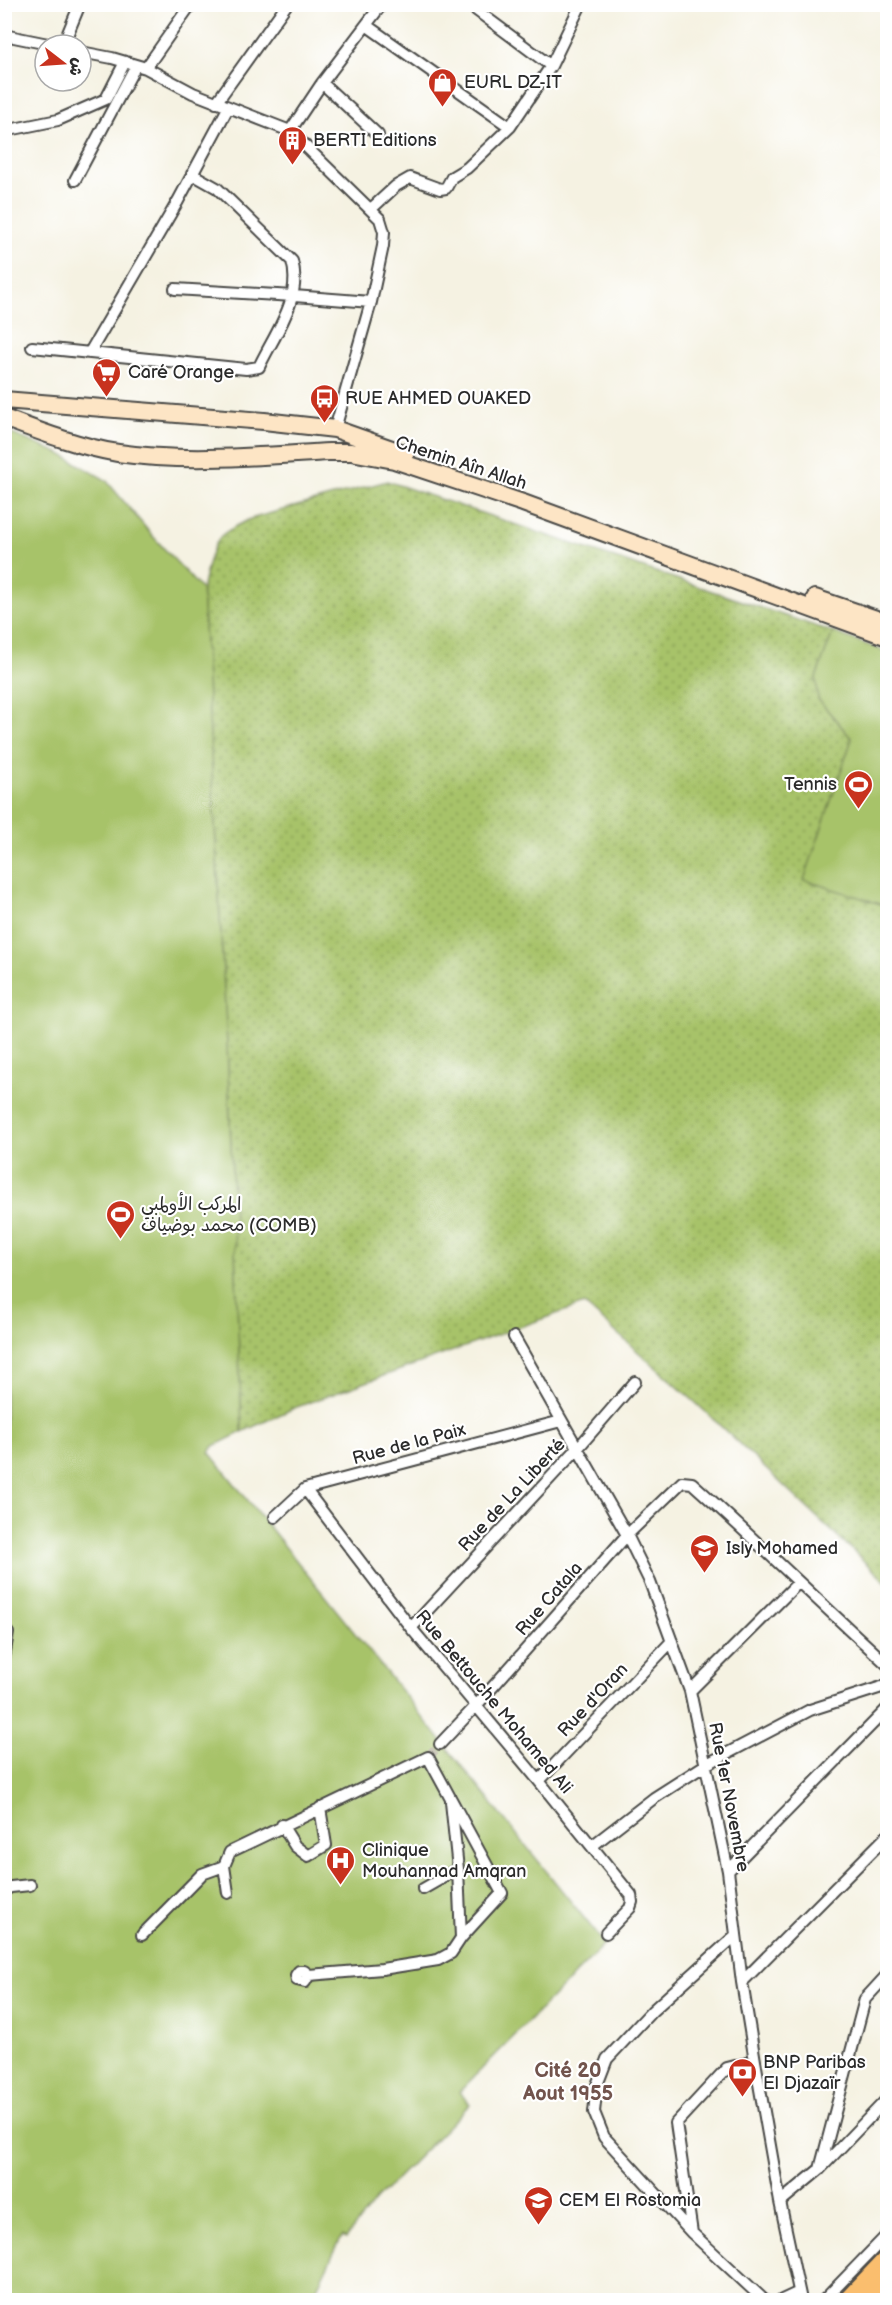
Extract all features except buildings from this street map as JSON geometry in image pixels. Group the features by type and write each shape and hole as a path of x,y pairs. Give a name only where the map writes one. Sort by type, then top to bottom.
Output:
{"highway":[{"path":"850,2301 878,2288 888,2260"}],"main road":[{"name":"Chemin Aîn Allah","path":"4,400 335,429 888,623"},
{"path":"50,435 52,405"},
{"name":"Chemin Aîn Allah","path":"4,418 50,435 116,452 164,457 351,452 394,460 534,507 888,637"},
{"path":"329,452 335,429"}],"street":[{"path":"68,33 80,4"},
{"path":"4,131 58,120 106,99 191,4"},
{"path":"216,103 287,4"},
{"path":"290,131 322,83 382,4"},
{"path":"468,4 551,66"},
{"path":"371,209 396,186 410,178 440,189 446,188 452,177 467,168 510,127 551,66 581,4"},
{"path":"366,25 510,127"},
{"path":"4,35 33,41"},
{"path":"93,55 136,65 216,103 290,131 380,219 384,239 371,302 335,429"},
{"path":"75,180 136,65"},
{"path":"322,83 378,135"},
{"path":"90,352 228,108"},
{"path":"32,347 246,369 259,368 294,296 296,274 292,261 217,188 192,174"},
{"path":"175,289 371,302"},
{"name":"Rue 1er Novembre","path":"514,1337 627,1535 650,1582 690,1691 728,1871 755,2061 780,2202 800,2296"},
{"name":"Rue de La Liberté","path":"411,1628 578,1448 635,1382"},
{"name":"Rue de la Paix","path":"275,1517 305,1489 561,1421"},
{"name":"Rue Catala","path":"440,1743 475,1707 627,1535 682,1482 693,1483 777,1559 798,1583"},
{"name":"Rue Bettouche Mohamed Ali","path":"305,1489 411,1628 631,1895 630,1908 606,1933"},
{"path":"690,1691 798,1583 888,1665"},
{"path":"4,1628 8,1633 4,1658"},
{"name":"Rue d'Oran","path":"539,1781 672,1641"},
{"path":"592,1846 654,1797 707,1764 810,1710 888,1685"},
{"path":"728,1871 888,1708"},
{"path":"228,1893 224,1866 230,1852 428,1757 502,1893 461,1938 451,1953 438,1960 382,1969 309,1975"},
{"path":"450,1796 458,1869 461,1938"},
{"path":"282,1826 295,1846 308,1856 326,1845 320,1808"},
{"path":"742,1982 888,1835"},
{"path":"142,1935 202,1874 224,1866"},
{"path":"423,1889 458,1869"},
{"path":"4,1890 30,1885"},
{"path":"736,1935 652,2011 607,2059 597,2085 594,2112 604,2137 692,2233 764,2301"},
{"path":"820,2169 865,1999 888,1974"},
{"path":"692,2233 676,2123 727,2068 755,2061"},
{"path":"780,2202 820,2169 888,2098"},
{"path":"824,2301 888,2234"},
{"path":"782,2301 800,2296"}],"green space":[{"name":"المركب الأولمبي محمد بوضياف (COMB)","path":"5,431 61,454 106,480 202,590 227,1045 242,1432 214,1446 209,1452 605,1944 459,2092 470,2104 375,2201 346,2238 342,2236 311,2300 190,2300 186,2297 182,2300 5,2300"},
{"path":"387,481 833,632 816,678 818,699 852,739 805,879 887,906 887,1583 696,1403 584,1304 294,1408 242,1432 227,1045 202,590 208,562 214,548 221,536 231,529 250,519"},
{"name":"Tennis","path":"833,632 887,652 887,906 804,880 852,739 818,699 816,678"}],"tunnel":[{"path":"428,1757 440,1744"}],"place":[{"name":"EURL DZ-IT","path":"443,108"},
{"name":"BERTI Editions","path":"292,166"},
{"name":"Caré Orange","path":"107,398"},
{"name":"RUE AHMED OUAKED","path":"324,424"},
{"name":"Tennis","path":"858,810"},
{"name":"المركب الأولمبي محمد بوضياف (COMB)","path":"120,1240"},
{"name":"Isly Mohamed","path":"705,1574"},
{"name":"Clinique Mouhannad Amqran","path":"341,1886"},
{"name":"BNP Paribas El Djazaïr","path":"742,2098"},
{"name":"CEM El Rostomia","path":"538,2226"}],"district":[{"name":"Cité 20 Aout 1955","path":"568,2082"}]}
